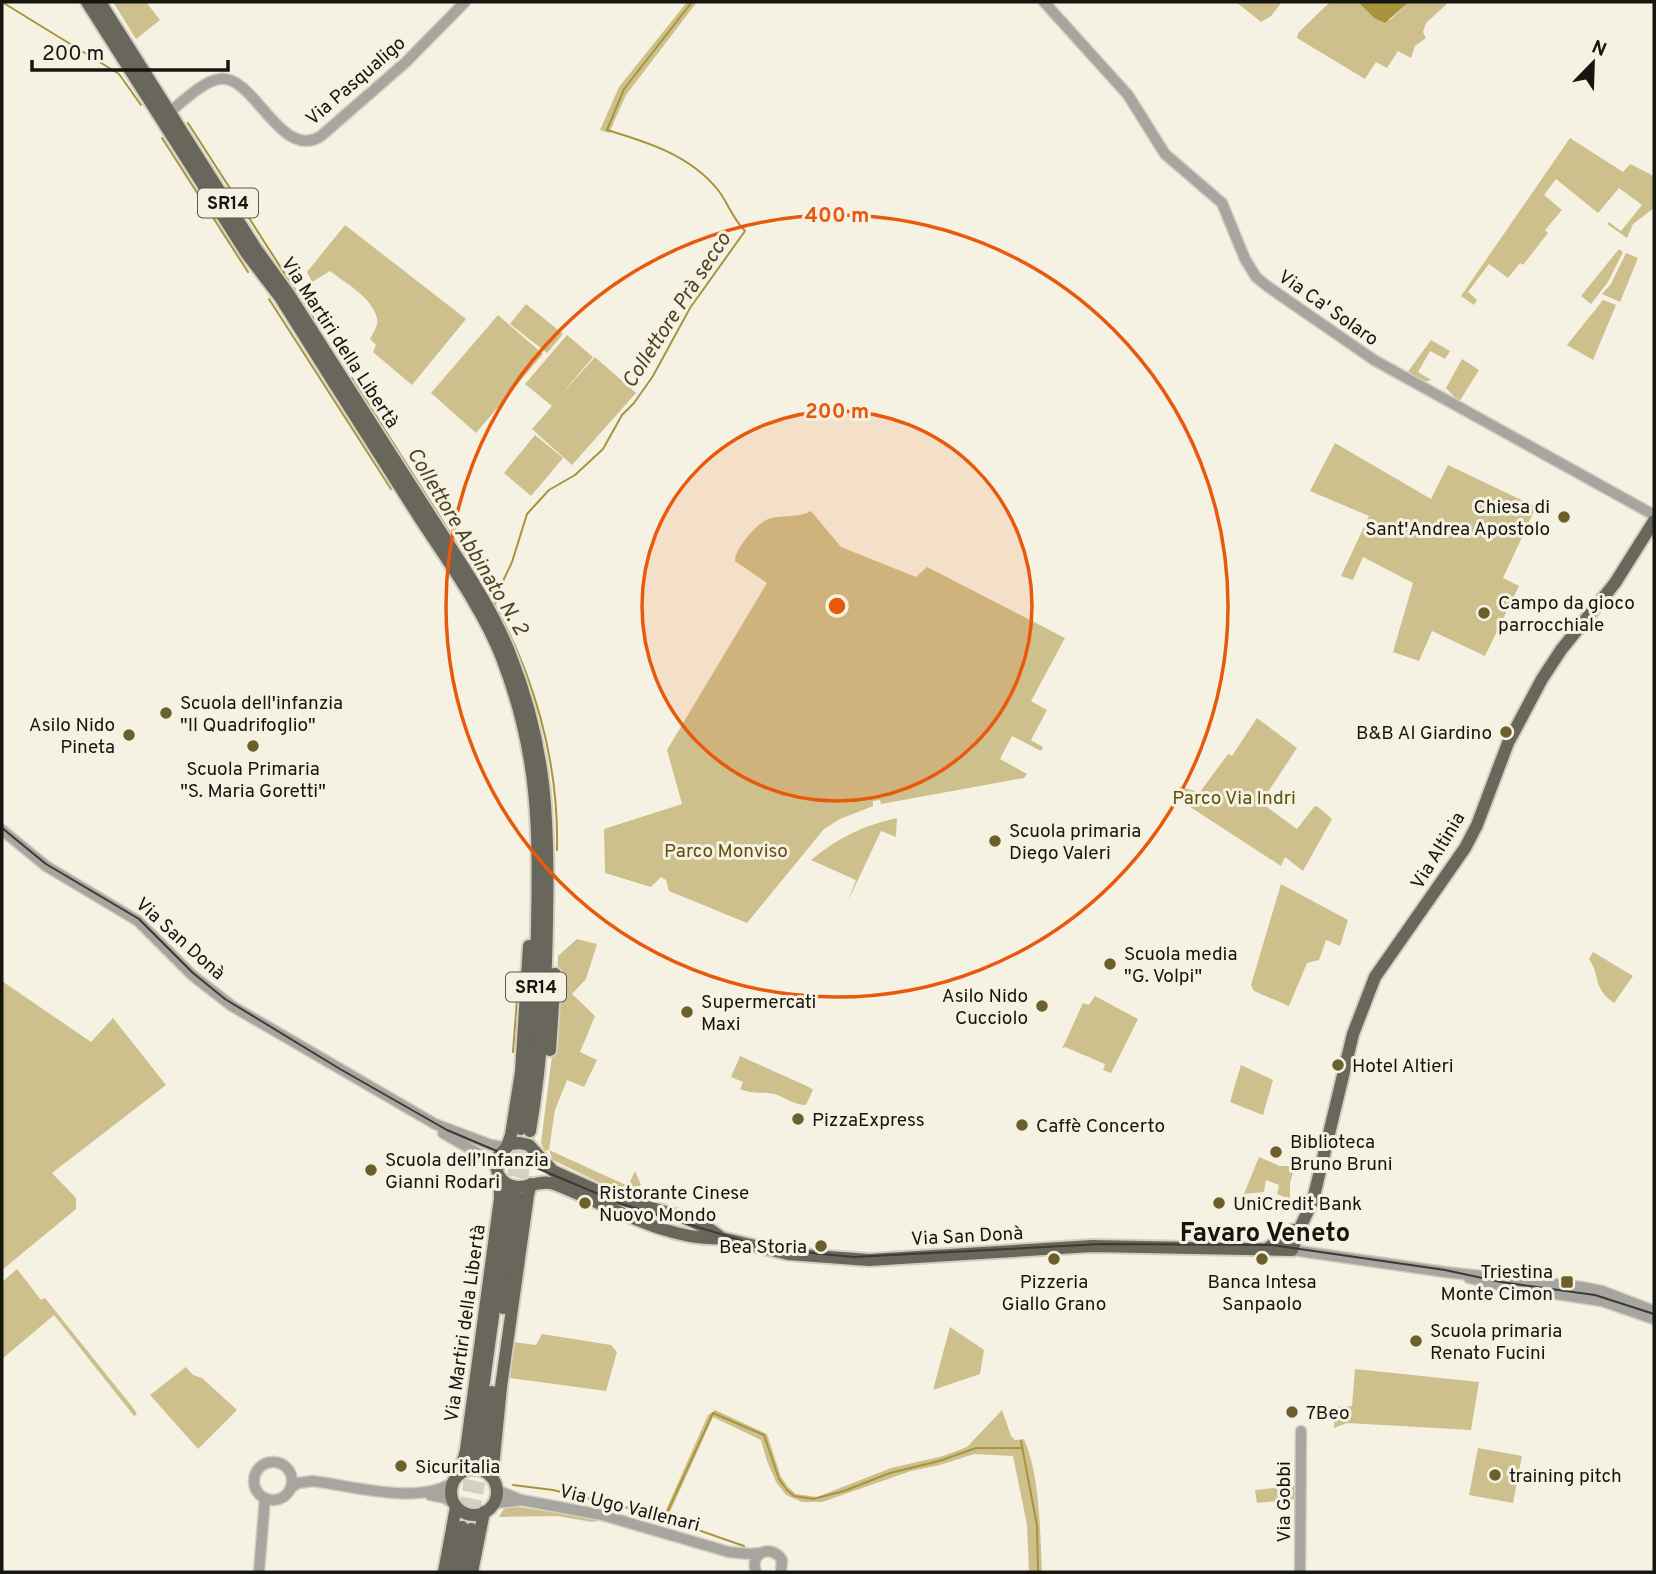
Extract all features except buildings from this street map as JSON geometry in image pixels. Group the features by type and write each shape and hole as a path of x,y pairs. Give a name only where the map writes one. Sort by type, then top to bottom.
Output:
{"main road":[{"name":"Via Martiri della Libertà","path":"87,2 165,115 480,594 496,624 523,690 537,738 547,810 548,873 543,1038 526,1130 533,1035 539,845 536,792 528,740 514,693 488,628 472,598 279,297 247,254 165,115 100,2"},
{"name":"Via Altinia","path":"1294,1250 1298,1226 1313,1200 1353,1034 1371,985 1380,968 1465,848 1477,825 1508,743 1542,679 1568,640 1605,596 1654,518"},
{"path":"499,1174 498,1156 511,1135 521,1072 527,1011 533,871 539,845"},
{"path":"472,1572 492,1502 492,1477 508,1336 532,1183 541,1170 538,1155 554,992 553,905 548,873"},
{"name":"Via San Donà","path":"506,1147 523,1143 557,1173 601,1193 683,1217 703,1225 722,1238"},
{"name":"Via Martiri della Libertà","path":"456,1478 466,1450 499,1212 499,1174"},
{"name":"Via San Donà","path":"499,1174 507,1184 516,1187 532,1183 555,1184 646,1223 706,1239 722,1238 788,1254 861,1259 1092,1246 1294,1250"},
{"name":"Via Martiri della Libertà","path":"478,1461 514,1195"},
{"path":"1267,1248 1277,1244 1298,1226"},
{"path":"444,1572 455,1506 451,1490 456,1478 473,1468 487,1472 492,1477"},
{"path":"455,1506 469,1514 492,1502"},
{"path":"454,1572 467,1528 463,1572"}],"street":[{"name":"Via Pasqualigo","path":"165,115 216,79 227,79 242,89 290,136 300,141 311,141 321,136 406,62 464,2"},
{"name":"Via Ca' Solaro","path":"1044,2 1128,95 1165,154 1222,204 1230,217 1245,259 1256,277 1266,286 1339,338 1386,367 1654,518"},
{"name":"Via San Donà","path":"2,830 52,870 138,921 216,995 339,1070 446,1129 493,1146 506,1147"},
{"name":"Via San Donà","path":"339,1070 488,1159 499,1174"},
{"path":"1294,1250 1445,1272 1498,1285 1607,1302 1654,1318"},
{"path":"1445,1272 1473,1273 1593,1289 1654,1311"},
{"path":"1473,1273 1494,1279 1498,1285"},
{"path":"1498,1285 1505,1281 1530,1280"},
{"name":"Via Gobbi","path":"1300,1572 1301,1431"},
{"path":"278,1499 265,1498 256,1490 254,1482 260,1467 275,1462 285,1467 292,1477 291,1488"},
{"path":"289,1471 313,1481"},
{"path":"419,1494 440,1489 456,1478"},
{"path":"265,1519 278,1499 291,1488 298,1483 313,1481 439,1496 455,1506"},
{"path":"259,1572 265,1498"},
{"name":"Via Ugo Vallenari","path":"492,1502 521,1500 602,1515 729,1552 750,1555 760,1553"},
{"path":"760,1553 770,1550 777,1553 782,1560 783,1571"},
{"name":"Via Ugo Vallenari","path":"729,1552 755,1571"},
{"name":"Via Ugo Vallenari","path":"755,1571 754,1561 760,1553"}],"green space":[{"path":"113,2 146,2 160,20 136,39"},
{"path":"687,2 697,2 626,95 609,133 600,130 619,87"},
{"path":"1236,2 1282,2 1271,16 1261,22"},
{"path":"1330,2 1358,2 1374,18 1390,20 1409,2 1449,2 1426,23 1423,32 1426,38 1415,46 1411,58 1398,51 1387,68 1376,62 1365,79 1297,38 1298,33"},
{"path":"1570,138 1623,172 1630,164 1654,176 1654,208 1633,224 1627,238 1607,224 1609,222 1621,231 1642,205 1619,188 1598,213 1556,179 1544,195 1562,210 1545,230 1548,233 1523,265 1520,263 1508,278 1489,264 1468,292 1477,300 1474,305 1461,296"},
{"path":"345,225 466,319 412,385 373,352 376,345 370,339 377,318 370,303 330,271 312,282 307,272"},
{"path":"1619,249 1623,252 1608,282 1591,304 1581,296"},
{"path":"1626,253 1638,258 1620,302 1602,294 1611,284"},
{"path":"1603,300 1616,305 1593,360 1567,345"},
{"path":"526,304 563,334 547,353 510,324"},
{"path":"498,315 543,354 476,433 431,393"},
{"path":"567,335 593,357 559,397 595,357 636,393 572,465 532,429 552,406 525,384"},
{"path":"1431,340 1450,351 1445,359 1430,351 1418,372 1431,380 1424,382 1407,373"},
{"path":"1462,359 1479,370 1459,402 1446,388"},
{"path":"535,435 563,458 531,496 504,473"},
{"path":"1335,443 1431,499 1448,465 1536,507 1503,578 1519,586 1485,656 1432,631 1419,661 1393,652 1413,583 1363,557 1353,580 1341,576 1369,516 1310,491"},
{"name":"Parco Monviso","path":"811,511 841,547 916,577 927,567 1065,638 1031,701 1047,710 1031,740 1043,747 1041,751 1012,736 1000,759 1027,774 1024,778 881,804 880,800 873,801 873,806 840,819 824,829 747,923 669,891 666,880 661,877 651,887 605,873 604,829 682,804 667,750 767,583 735,561 739,549 754,529 766,520"},
{"name":"Parco Via Indri","path":"1257,718 1297,748 1268,792 1271,795 1264,805 1297,829 1317,806 1332,819 1303,871 1285,857 1281,866 1181,801 1179,787 1200,792 1228,754 1232,756"},
{"path":"897,818 896,837 881,831 848,901 856,880 811,860 851,833"},
{"path":"1281,884 1348,920 1340,946 1326,940 1319,960 1307,963 1289,1006 1254,991 1251,985"},
{"path":"577,939 597,944 586,979 572,994 595,1016 580,1052 597,1060 584,1087 567,1080 555,1110 549,1150 545,1151 541,1143 555,1032 558,956"},
{"path":"1593,952 1633,976 1614,1003 1602,992 1589,959"},
{"path":"2,981 91,1042 113,1018 166,1085 52,1173 76,1198 76,1209 2,1270"},
{"path":"1095,996 1138,1019 1111,1073 1103,1070 1105,1064 1065,1047 1062,1049 1083,1003 1089,1005"},
{"path":"740,1056 809,1087 813,1090 806,1105 774,1094 740,1089 743,1082 731,1077"},
{"path":"1241,1065 1273,1080 1263,1115 1230,1102"},
{"path":"549,1150 628,1186 635,1171 641,1185 630,1194 621,1193 553,1160"},
{"path":"1259,1157 1280,1166 1295,1166 1290,1183 1290,1199 1277,1194 1279,1185 1266,1180 1264,1192 1244,1194"},
{"path":"17,1269 41,1300 45,1298 137,1414 134,1416 54,1315 2,1359 2,1282"},
{"path":"950,1327 984,1350 980,1374 933,1390"},
{"path":"542,1334 611,1345 617,1352 606,1391 510,1378 514,1342 536,1345"},
{"path":"186,1367 237,1410 198,1449 150,1395"},
{"path":"1355,1369 1479,1382 1471,1430 1347,1423 1334,1428 1335,1407 1352,1406"},
{"path":"715,1410 767,1434 781,1477 788,1487 796,1494 817,1497 891,1468 943,1456 967,1447 1002,1410 1011,1436 1015,1440 1024,1439 1033,1469 1042,1572 1029,1572 1027,1525 1013,1456 974,1454 911,1471 822,1502 802,1502 786,1495 776,1482 761,1440 713,1417 665,1523 661,1521 708,1415"},
{"name":"training pitch","path":"1478,1448 1522,1456 1513,1503 1469,1495"},
{"path":"1295,1486 1295,1499 1257,1503 1255,1490"},
{"path":"506,1505 603,1520 592,1522 557,1516 499,1517"}],"shaded area":[{"path":"1358,2 1409,2 1385,23 1374,18"}],"waterway":[{"path":"2,2 119,74 141,105"},
{"name":"Collettore Prà secco","path":"494,604 500,599 503,581 527,514 549,490 575,475 603,449 622,415 653,376 690,308 745,231 718,190 694,168 667,151 607,130 624,89 692,2"},
{"name":"Collettore Abbinato N. 2","path":"188,123 317,324"},
{"name":"Collettore Abbinato N. 2","path":"162,138 248,272"},
{"path":"269,299 391,489"},
{"name":"Collettore Abbinato N. 2","path":"352,378 487,591 518,652 540,716 548,749 557,850"},
{"path":"513,1052 519,974"},
{"path":"665,1517 713,1413 764,1435 779,1479 787,1490 794,1496 813,1499 976,1448 1022,1448"},
{"path":"1021,1441 1037,1526 1038,1572"},
{"path":"513,1485 553,1490 641,1511"},
{"path":"652,1514 744,1546"}],"tunnel":[{"path":"510,1194 521,1129"},
{"path":"519,1196 530,1131"},
{"path":"462,1527 473,1461"},
{"path":"471,1529 483,1461"}],"tram line":[{"path":"2,828 46,864 139,919 193,973 225,999 447,1130 622,1204 770,1249 854,1257 1102,1244 1272,1245 1595,1295 1654,1314"}],"place":[{"name":"Chiesa di Sant'Andrea Apostolo","path":"1564,517"},
{"name":"Campo da gioco parrocchiale","path":"1484,613"},
{"name":"Scuola dell'infanzia \"Il Quadrifoglio\"","path":"166,713"},
{"name":"B&B Al Giardino","path":"1506,732"},
{"name":"Asilo Nido Pineta","path":"129,735"},
{"name":"Scuola Primaria \"S. Maria Goretti\"","path":"253,746"},
{"name":"Scuola primaria Diego Valeri","path":"995,841"},
{"name":"Scuola media \"G. Volpi\"","path":"1110,964"},
{"name":"Asilo Nido Cucciolo","path":"1042,1006"},
{"name":"Supermercati Maxi","path":"687,1012"},
{"name":"Hotel Altieri","path":"1338,1065"},
{"name":"PizzaExpress","path":"798,1119"},
{"name":"Caffè Concerto","path":"1022,1125"},
{"name":"Biblioteca Bruno Bruni","path":"1276,1152"},
{"name":"Scuola dell’Infanzia Gianni Rodari","path":"371,1170"},
{"name":"Ristorante Cinese Nuovo Mondo","path":"585,1203"},
{"name":"UniCredit Bank","path":"1219,1203"},
{"name":"Bea Storia","path":"821,1246"},
{"name":"Pizzeria Giallo Grano","path":"1054,1259"},
{"name":"Banca Intesa Sanpaolo","path":"1262,1259"},
{"name":"Triestina Monte Cimon","path":"1567,1282"},
{"name":"Scuola primaria Renato Fucini","path":"1416,1341"},
{"name":"7Beo","path":"1292,1412"},
{"name":"Sicuritalia","path":"401,1466"},
{"name":"training pitch","path":"1495,1475"}],"district":[{"name":"Favaro Veneto","path":"1265,1232"}]}
